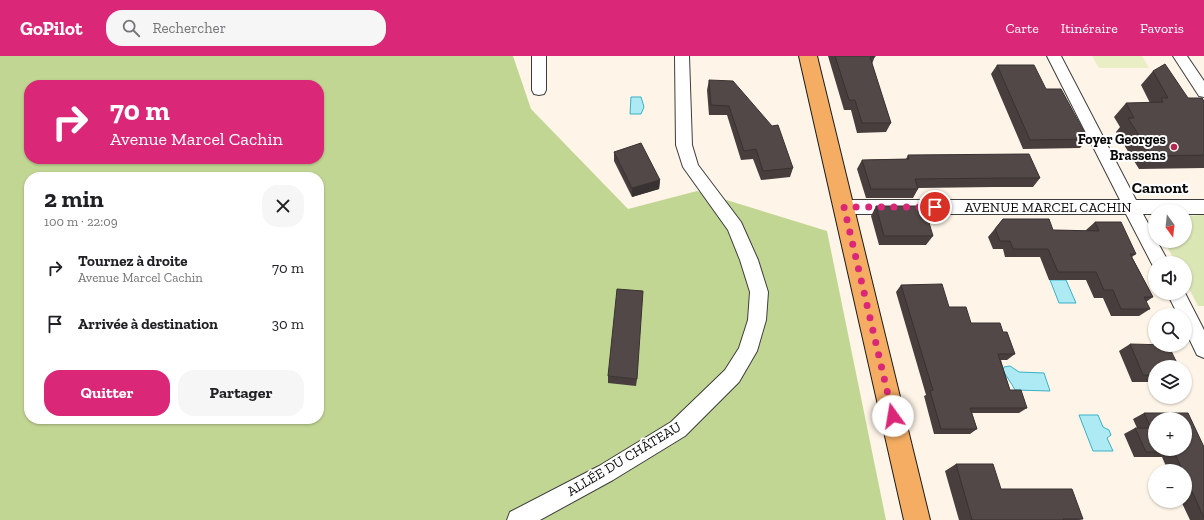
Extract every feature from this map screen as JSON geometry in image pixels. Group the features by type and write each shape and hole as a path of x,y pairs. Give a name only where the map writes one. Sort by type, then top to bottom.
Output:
{"main road":[{"path":"808,56 917,520"}],"street":[{"path":"539,56 539,90"},
{"name":"ALLÉE DU CHÂTEAU","path":"518,520 606,473 678,429 732,376 747,350 757,320 759,292 749,260 735,227 691,167 688,158 684,144 682,56"},
{"path":"1054,56 1156,256"},
{"path":"1180,56 1204,92"},
{"name":"AVENUE MARCEL CACHIN","path":"844,207 1204,207"},
{"path":"1180,300 1204,349"}],"green space":[{"path":"0,56 513,56 531,109 628,209 697,191 827,231 886,520 0,520"},
{"path":"1092,56 1142,56 1149,68 1099,68"},
{"path":"1204,215 1204,306 1198,306 1192,294 1192,256 1172,256 1168,248 1192,248 1192,216"}],"water":[{"path":"631,97 641,97 644,107 641,114 630,114"},
{"path":"1050,280 1066,280 1076,303 1059,303"},
{"path":"1010,366 1019,372 1044,373 1050,391 1015,390 1003,370 1004,367"},
{"path":"1079,415 1098,415 1103,427 1109,430 1111,435 1107,438 1113,451 1093,451"}],"building":[{"path":"835,56 875,56 870,57 891,123 862,123 855,100 849,100"},
{"path":"1165,64 1188,98 1202,98 1204,101 1204,155 1152,156 1128,118 1134,118 1126,103 1163,102 1161,98 1168,98 1153,71"},
{"path":"997,65 1034,65 1046,89 1061,89 1088,139 1030,140"},
{"path":"709,80 733,81 772,126 778,125 793,168 763,171 756,149 744,151 729,106 711,105"},
{"path":"641,143 660,180 632,188 614,152"},
{"path":"1029,154 1040,178 915,179 918,189 871,189 862,160 909,159 908,155"},
{"path":"876,206 924,206 933,236 884,236"},
{"path":"1003,219 1049,219 1053,230 1099,231 1095,222 1121,222 1136,254 1130,254 1148,288 1148,297 1144,297 1150,308 1121,309 1113,290 1104,290 1096,272 1058,272 1048,249 1013,249 1010,241 1000,241 995,229"},
{"path":"942,284 949,307 966,307 971,323 1000,323 1003,332 1007,332 1015,354 998,354 1010,390 1021,390 1027,408 970,408 977,429 941,429 930,391 933,390 901,285"},
{"path":"617,289 643,291 637,379 608,376"},
{"path":"1130,344 1148,344 1148,352 1172,352 1176,360 1148,360 1148,375 1143,375"},
{"path":"1144,413 1148,413 1148,422"},
{"path":"1192,422 1204,447 1204,518 1192,491 1192,464 1180,464 1176,456 1192,456"},
{"path":"1135,428 1148,428 1148,452 1146,452"},
{"path":"956,464 993,464 1001,489 1072,489 1083,519 972,520"}],"place":[{"name":"Foyer Georges Brassens","path":"1174,147"}],"district":[{"name":"Camont","path":"1160,187"}],"route":[{"path":"893,416 844,207 935,207"}]}
